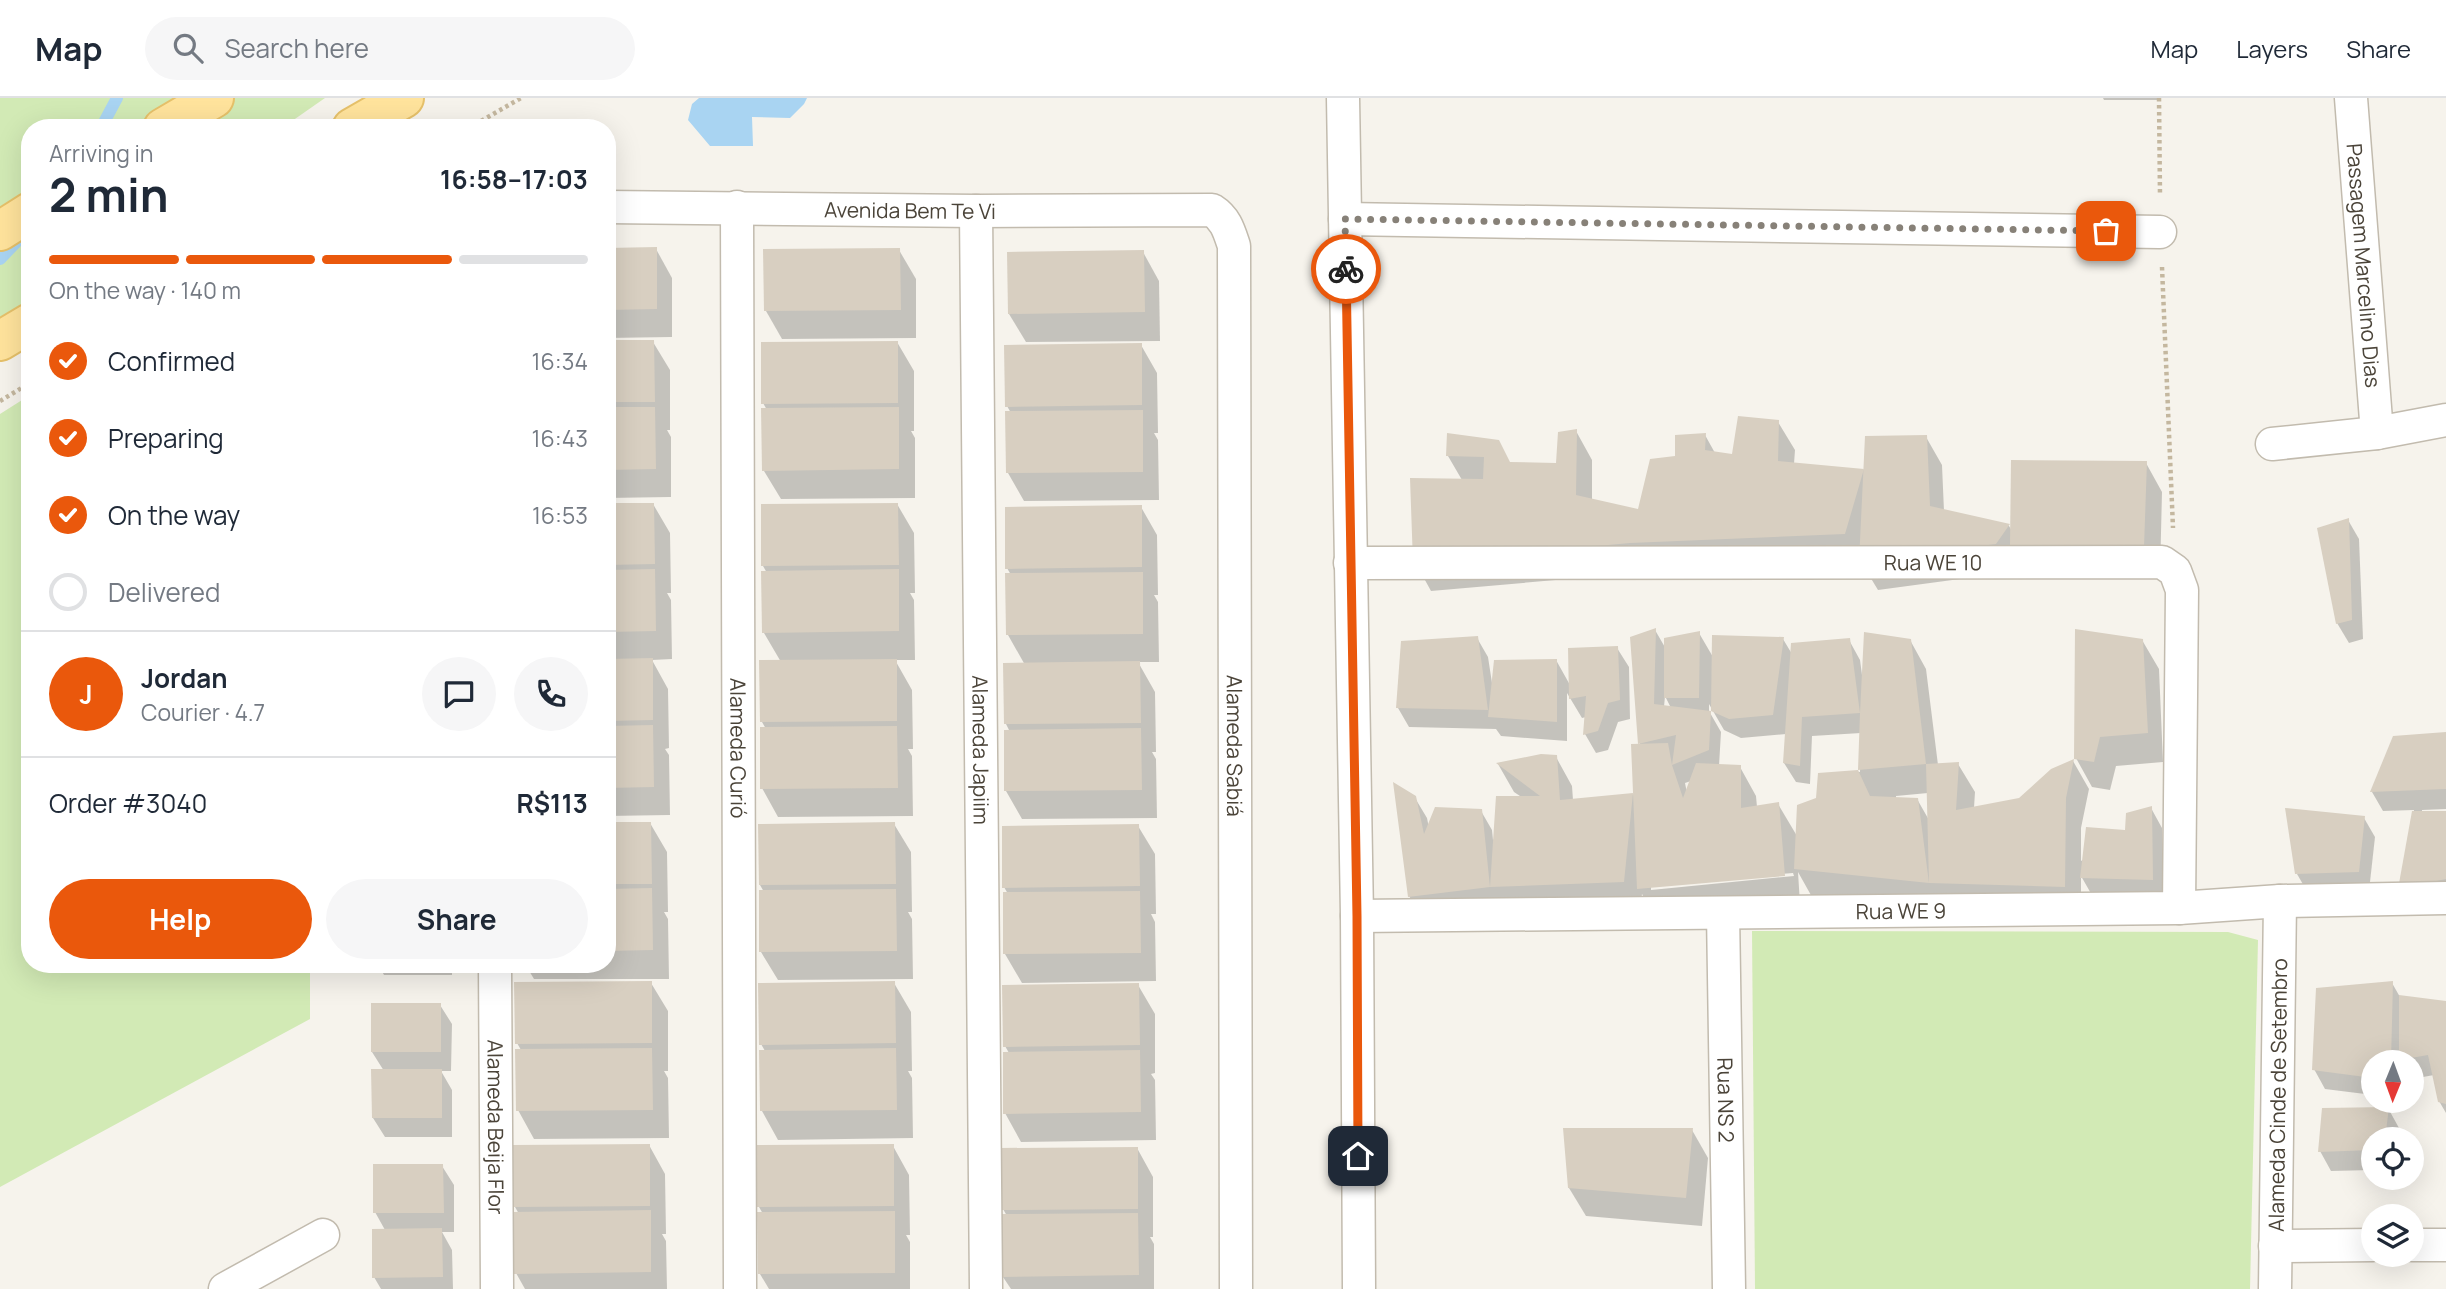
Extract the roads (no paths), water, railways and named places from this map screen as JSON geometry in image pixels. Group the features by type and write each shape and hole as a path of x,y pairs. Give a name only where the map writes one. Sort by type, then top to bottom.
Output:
{"main road":[{"path":"178,119 214,98"},
{"path":"368,119 404,98"},
{"path":"0,231 21,218"},
{"path":"0,341 21,328"}],"street":[{"path":"1343,98 1357,916 1359,1289"},
{"name":"Passagem Marcelino Dias","path":"2351,98 2377,433"},
{"name":"Avenida Bem Te Vi","path":"616,207 976,211 1212,210"},
{"name":"Alameda Curió","path":"737,207 740,1289"},
{"name":"Alameda Sabiá","path":"1212,210 1226,223 1234,246 1236,1289"},
{"name":"Alameda Japiim","path":"976,211 986,1289"},
{"path":"1345,219 2160,232"},
{"path":"2272,444 2377,433 2446,419"},
{"name":"Rua WE 10","path":"1350,563 2157,561 2167,564 2175,571 2182,590 2179,908"},
{"name":"Rua WE 9","path":"1357,916 2179,908 2280,901 2446,898"},
{"name":"Alameda Cinde de Setembro","path":"2275,1289 2280,901"},
{"name":"Rua NS 2","path":"1723,912 1729,1289"},
{"name":"Alameda Beija Flor","path":"495,973 496,1289"},
{"path":"225,1289 323,1234"},
{"path":"2275,1246 2361,1245"},
{"path":"2424,1245 2446,1245"}],"water":[{"path":"699,98 807,98 790,118 752,117 753,146 710,146 688,120 692,104"}],"waterway":[{"path":"106,119 117,98"},
{"path":"0,259 21,237"}]}
